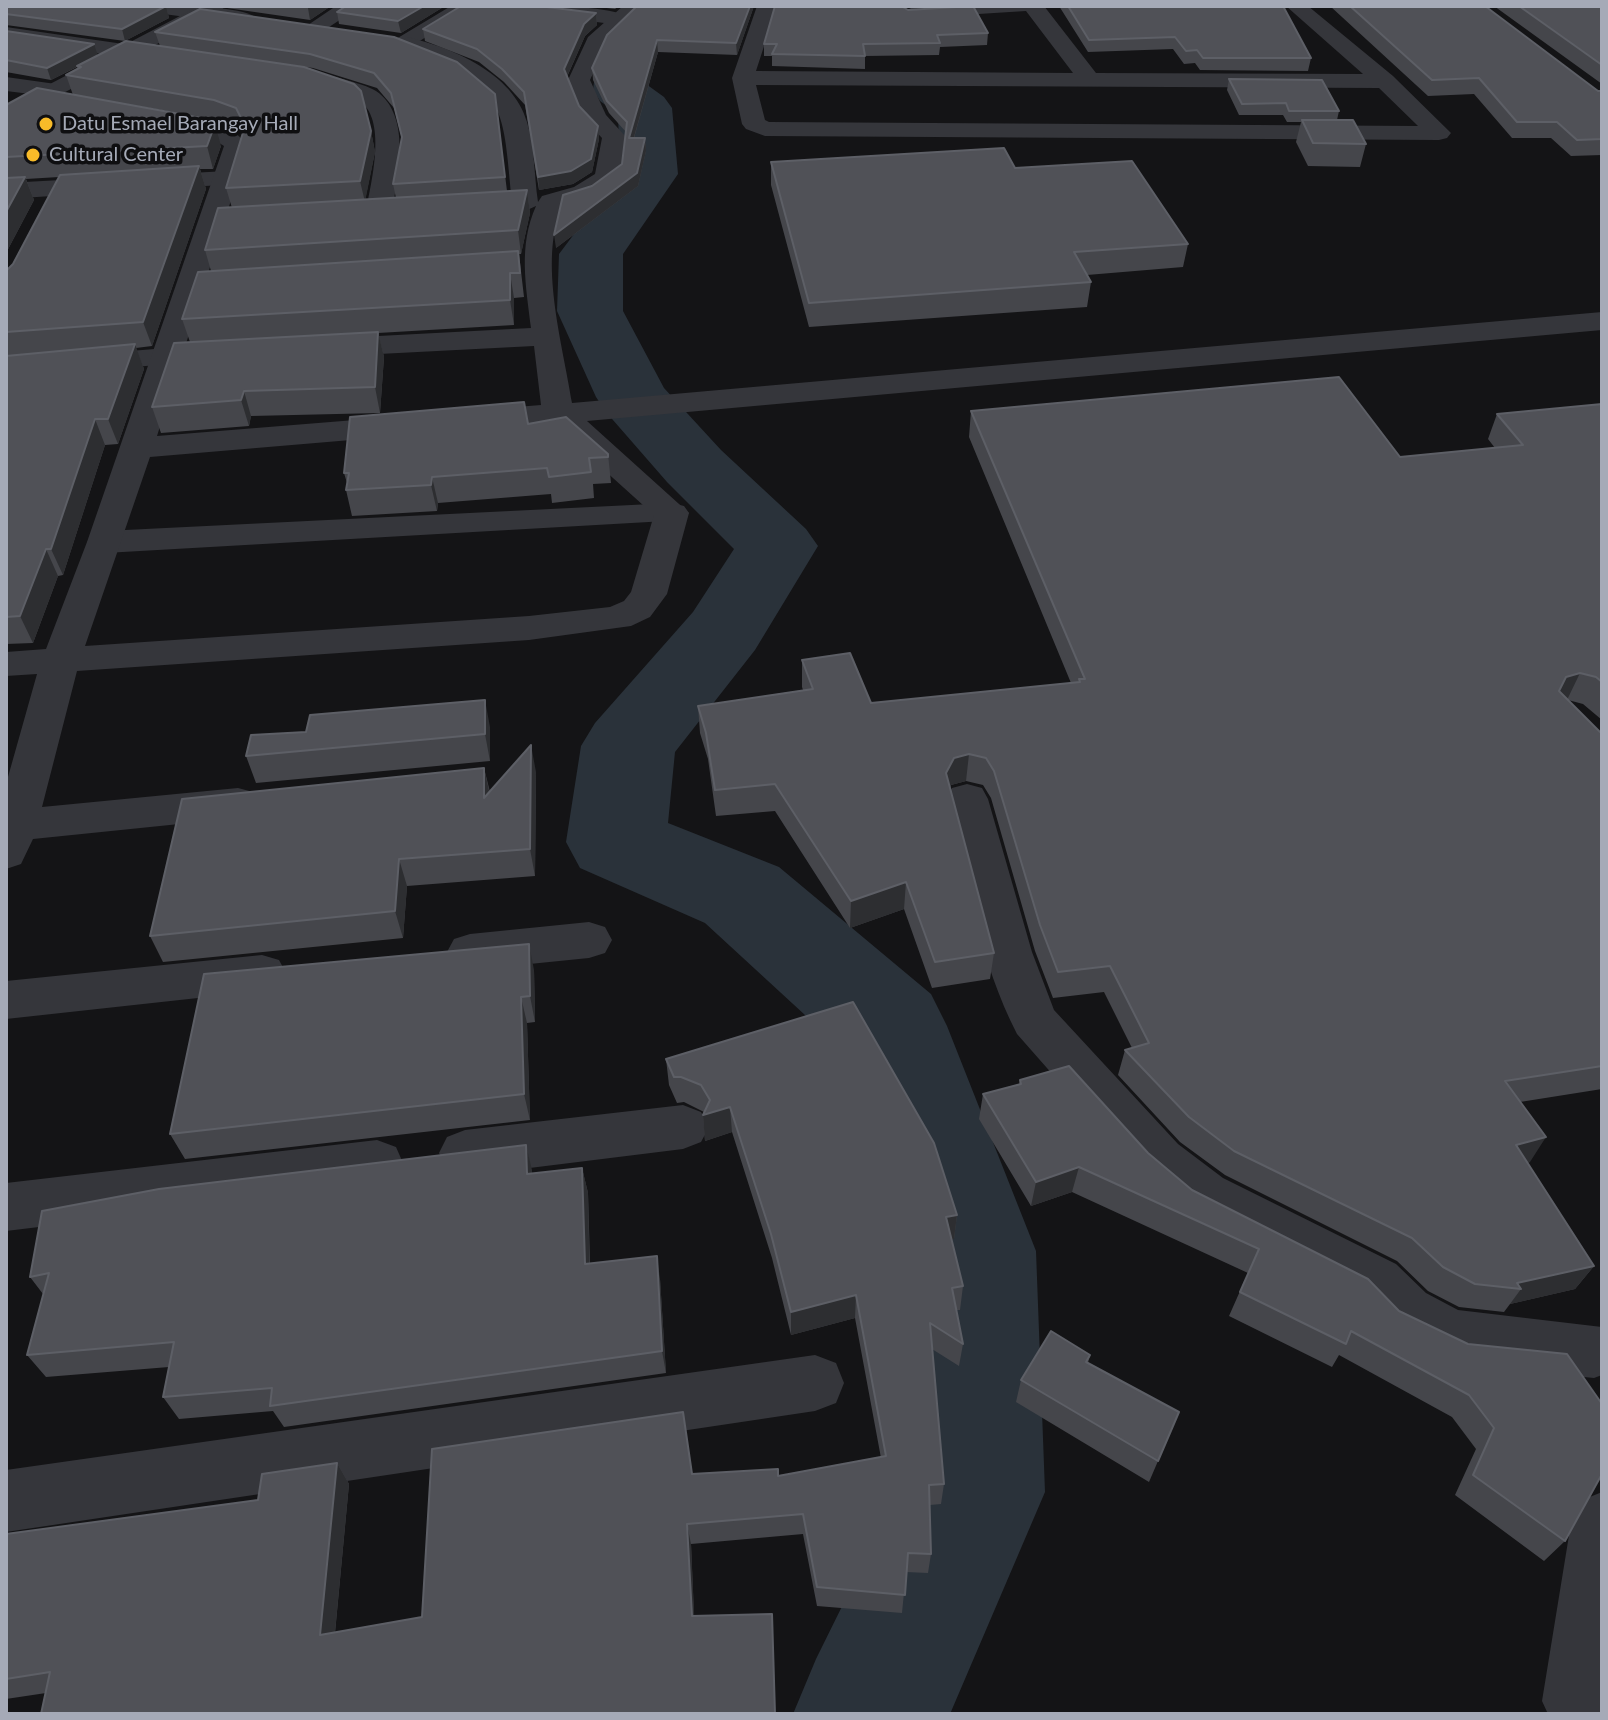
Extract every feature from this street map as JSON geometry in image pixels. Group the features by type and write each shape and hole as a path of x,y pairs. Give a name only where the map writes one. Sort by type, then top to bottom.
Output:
{"street":[{"path":"148,6 209,10 343,33"},
{"path":"316,27 351,6"},
{"path":"466,6 395,41 469,69 511,107 538,202 537,264 558,412 672,513"},
{"path":"518,6 628,12"},
{"path":"767,6 743,78 754,124 777,131 1439,133 1385,81 1296,6"},
{"path":"907,13 1020,6"},
{"path":"1033,6 1090,80"},
{"path":"6,116 209,10"},
{"path":"495,205 538,202 583,192 607,177 614,137 595,118 579,80 596,42 628,12"},
{"path":"6,33 190,60"},
{"path":"282,73 346,87 368,96 379,109 390,152 379,211"},
{"path":"743,78 1385,81"},
{"path":"6,84 84,107"},
{"path":"129,114 219,130 231,136 236,146 227,179 228,221 207,284 167,357 105,542 60,662 9,835 269,800"},
{"path":"6,191 227,179"},
{"path":"42,216 56,189"},
{"path":"348,213 408,209"},
{"path":"507,266 537,264"},
{"path":"136,448 1602,321"},
{"path":"294,350 547,336"},
{"path":"6,370 199,355"},
{"path":"105,542 672,513"},
{"path":"6,664 529,628 618,618 637,609 649,594 672,513"},
{"path":"967,799 1009,952 1034,1020 1160,1160 1204,1195 1376,1282 1406,1312 1452,1337 1599,1361"},
{"path":"436,956 589,940"},
{"path":"6,1000 298,970"},
{"path":"6,1207 683,1127"},
{"path":"6,1501 815,1383"},
{"path":"1576,1701 1602,1523"}],"building":[{"path":"6,6 166,6 122,29 6,14"},
{"path":"346,6 424,6 398,21 337,12"},
{"path":"461,6 538,6 596,13 584,24 564,69 579,106 598,126 591,159 571,171 538,177 524,92 477,49 423,29"},
{"path":"637,6 750,6 736,43 657,40 629,138 645,138 637,173 554,235 563,195 592,186 622,164 627,122 607,101 592,68 607,35"},
{"path":"775,6 901,6 908,10 973,6 988,33 937,35 940,43 863,44 865,56 772,54 777,44 764,44"},
{"path":"1068,6 1283,6 1311,58 1203,58 1197,50 1186,51 1175,37 1089,40"},
{"path":"1350,6 1485,6 1602,91 1602,139 1577,140 1557,122 1517,122 1479,78 1432,80"},
{"path":"1519,6 1602,6 1602,65"},
{"path":"200,9 394,37 457,62 495,94 505,177 393,184 402,137 391,93 374,73 310,54 155,32"},
{"path":"6,31 94,44 47,68 6,60"},
{"path":"126,41 304,67 354,84 361,91 371,131 360,181 226,188 245,126 236,108 214,100 66,75 81,67 77,66"},
{"path":"1229,79 1322,80 1339,111 1289,111 1286,103 1242,104"},
{"path":"37,88 213,120 215,124 207,146 6,157 6,105"},
{"path":"1302,120 1353,120 1366,144 1313,143"},
{"path":"1004,148 1015,168 1132,161 1188,244 1074,252 1091,282 809,303 771,162"},
{"path":"199,166 143,322 6,332 6,271 13,264 60,175"},
{"path":"25,177 6,212 6,178"},
{"path":"527,190 518,230 205,250 218,208"},
{"path":"518,251 520,273 510,273 510,300 182,319 198,272"},
{"path":"378,332 375,387 244,391 241,400 152,407 174,343"},
{"path":"135,344 108,419 95,419 51,549 46,549 20,616 6,617 6,356"},
{"path":"1339,377 1400,457 1523,445 1497,414 1602,404 1602,682 1580,673 1566,677 1559,691 1602,733 1602,1066 1505,1081 1546,1137 1516,1145 1594,1266 1517,1283 1521,1289 1475,1284 1443,1267 1412,1238 1234,1151 1189,1117 1125,1050 1149,1043 1110,966 1058,972 1040,925 994,771 986,758 969,754 954,758 946,773 994,953 935,962 906,882 851,901 775,784 715,790 706,733 698,706 813,689 802,660 850,653 871,703 1080,682 1079,679 1085,679 971,411"},
{"path":"524,402 528,424 566,417 608,457 589,458 591,472 549,477 547,468 432,477 431,485 346,490 349,473 344,473 350,417"},
{"path":"485,700 485,734 246,756 251,735 306,732 310,715"},
{"path":"531,745 530,849 399,859 395,911 150,936 182,799 484,768 484,798"},
{"path":"529,944 530,996 521,997 524,1094 170,1134 204,974"},
{"path":"853,1002 934,1143 957,1215 946,1217 963,1286 952,1288 963,1344 930,1323 944,1484 929,1485 931,1554 908,1553 905,1595 817,1587 803,1514 687,1524 692,1616 772,1614 775,1714 41,1714 50,1672 6,1679 6,1534 258,1500 262,1474 337,1463 320,1635 422,1617 432,1449 683,1412 692,1474 778,1469 778,1476 886,1456 856,1295 791,1312 771,1234 730,1107 703,1115 710,1100 701,1085 674,1077 666,1059"},
{"path":"1069,1066 1148,1153 1192,1190 1368,1279 1399,1311 1468,1344 1567,1354 1602,1404 1602,1474 1565,1541 1473,1475 1494,1428 1469,1395 1351,1331 1346,1344 1240,1292 1259,1249 1079,1167 1036,1182 983,1094"},
{"path":"526,1145 527,1174 582,1168 585,1264 657,1256 662,1351 270,1406 272,1388 163,1397 174,1342 27,1355 49,1273 30,1277 42,1211 159,1189"},
{"path":"1051,1331 1090,1355 1086,1362 1179,1412 1158,1461 1021,1380"}],"waterway":[{"path":"666,6 623,50 619,90 645,108 649,174 591,254 590,311 632,397 694,466 777,546 724,631 628,746 616,842 742,895 891,1026 973,1251 974,1492 871,1714"}],"place":[{"name":"Datu Esmael Barangay Hall","path":"46,124"},
{"name":"Cultural Center","path":"33,155"}]}
